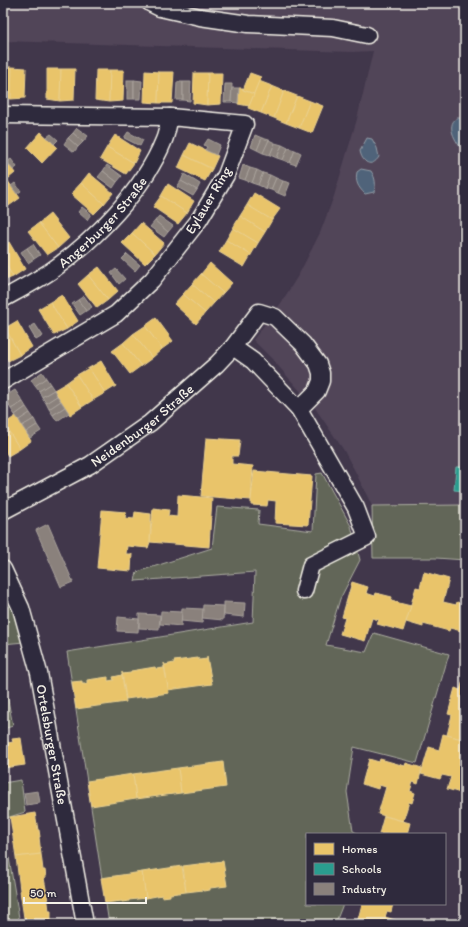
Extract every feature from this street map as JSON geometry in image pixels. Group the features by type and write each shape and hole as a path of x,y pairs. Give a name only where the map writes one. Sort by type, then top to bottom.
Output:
{"street":[{"path":"150,3 160,8 193,16 248,24 333,28 367,35"},
{"name":"Eylauer Ring","path":"3,115 170,117 245,124 226,174 199,220 152,280 116,314 3,381"},
{"name":"Angerburger Straße","path":"3,299 50,271 94,237 129,197 149,169 164,140 170,117"},
{"name":"Neidenburger Straße","path":"3,511 90,465 150,423 217,364 233,347 259,312 275,317 303,344 318,364 321,381 317,391 299,409"},
{"path":"233,347 253,361 299,409 356,508 367,537 311,565 304,591"},
{"name":"Ortelsburger Straße","path":"3,569 21,608 39,673 85,924"}],"shaded area":[{"path":"3,3 465,3 465,506 372,506 343,449 315,408 273,360 253,340 281,303 299,274 320,233 334,196 357,119 373,51 352,52 3,41"}],"green space":[{"path":"322,473 351,526 360,560 340,599 326,645 366,652 374,633 449,654 417,763 354,747 347,792 353,831 357,833 306,833 306,905 343,905 335,924 109,924 67,652 253,622 255,572 135,581 137,572 212,548 217,507 259,510 258,524 313,531 316,474"},
{"path":"372,506 465,506 465,560 436,558 373,558"},
{"path":"3,582 7,589 24,642 3,644"},
{"path":"3,674 13,726 3,729"},
{"path":"21,780 25,812 3,819 3,783"},
{"path":"3,821 20,924 3,924"}],"water":[{"path":"457,118 465,118 465,153 456,141 452,130 453,121"},
{"path":"367,138 372,139 377,148 379,157 373,163 367,163 360,151"},
{"path":"361,169 371,171 373,174 375,182 374,192 365,194 359,187 356,176 357,172"}],"building: Homes":[{"path":"3,67 12,67 11,99 3,98"},
{"path":"12,67 26,68 25,98 11,99"},
{"path":"47,69 61,69 60,101 47,99"},
{"path":"61,69 75,69 74,100 60,101"},
{"path":"96,70 110,70 109,102 95,100"},
{"path":"110,70 124,70 123,101 109,102"},
{"path":"145,71 159,72 158,103 144,102"},
{"path":"159,72 174,72 172,103 158,103"},
{"path":"194,73 208,73 207,105 193,103"},
{"path":"208,73 222,73 221,104 207,105"},
{"path":"250,73 261,77 254,94 243,90"},
{"path":"259,81 272,86 261,113 248,108"},
{"path":"272,86 284,91 274,118 261,113"},
{"path":"239,88 243,88 243,90 254,94 249,106 238,104"},
{"path":"284,91 297,96 286,123 274,118"},
{"path":"297,96 310,101 299,128 286,123"},
{"path":"310,101 323,106 312,133 299,128"},
{"path":"41,132 57,147 42,163 27,148"},
{"path":"115,135 140,151 134,163 107,147"},
{"path":"190,143 218,156 212,169 184,155"},
{"path":"107,147 134,163 126,174 100,159"},
{"path":"184,155 212,169 205,181 178,168"},
{"path":"3,157 15,173 3,183"},
{"path":"89,173 113,193 104,204 81,183"},
{"path":"7,180 20,198 3,210 3,183"},
{"path":"81,183 104,204 94,214 71,194"},
{"path":"168,184 194,201 187,213 161,196"},
{"path":"254,193 280,209 272,220 247,205"},
{"path":"161,196 187,213 178,224 153,207"},
{"path":"247,205 272,220 265,232 240,216"},
{"path":"50,214 69,238 58,248 39,223"},
{"path":"240,216 265,232 258,243 233,228"},
{"path":"39,223 58,248 47,255 28,231"},
{"path":"141,223 164,243 155,254 132,233"},
{"path":"233,228 258,243 251,255 226,240"},
{"path":"132,233 155,254 145,264 122,243"},
{"path":"226,240 251,255 244,267 219,252"},
{"path":"9,242 25,269 13,277 3,260 3,246"},
{"path":"3,260 13,277 3,281"},
{"path":"210,263 232,283 223,293 201,274"},
{"path":"99,267 118,291 108,300 88,275"},
{"path":"201,274 223,293 214,303 192,284"},
{"path":"88,275 108,300 97,308 78,284"},
{"path":"192,284 214,303 205,313 183,294"},
{"path":"183,294 205,313 196,324 174,304"},
{"path":"62,295 78,321 67,329 50,302"},
{"path":"50,302 67,329 54,335 38,309"},
{"path":"156,318 173,341 162,349 145,326"},
{"path":"17,321 32,347 20,355 5,328"},
{"path":"145,326 162,349 152,358 133,334"},
{"path":"5,328 20,355 8,361 3,352 3,329"},
{"path":"133,334 152,358 141,366 123,343"},
{"path":"123,343 141,366 130,374 112,351"},
{"path":"101,361 116,386 105,393 89,368"},
{"path":"89,368 105,393 93,400 77,375"},
{"path":"77,375 93,400 82,407 66,383"},
{"path":"66,383 82,407 70,415 54,390"},
{"path":"16,416 31,441 20,449 4,424"},
{"path":"3,424 20,449 8,456 3,448"},
{"path":"206,438 240,440 238,456 232,456 232,464 253,466 251,500 201,496"},
{"path":"254,471 312,476 308,525 275,523 276,501 268,500 267,506 251,505"},
{"path":"178,495 212,498 209,547 150,542 153,508 169,510 168,516 177,517"},
{"path":"102,510 126,512 125,518 134,519 135,512 151,514 150,542 148,548 127,546 126,554 132,554 131,571 97,568"},
{"path":"424,572 449,579 443,602 456,605 457,602 465,605 465,632 450,628 449,631 423,624 423,627 406,622 416,587 420,588"},
{"path":"352,582 368,587 366,593 375,596 376,593 392,597 391,601 411,606 403,631 377,624 379,620 372,618 365,641 340,634 345,618 342,617"},
{"path":"207,657 212,684 168,690 164,663 165,665 174,663 174,661 198,658 199,660 207,659"},
{"path":"164,666 169,693 126,699 122,674 155,667 156,669 164,668"},
{"path":"465,674 465,740 447,735 452,715 448,714 455,688 460,690"},
{"path":"122,675 126,702 76,709 72,682 82,681 82,684 87,684 87,680 108,677 108,681 114,680 113,677"},
{"path":"443,734 465,740 465,753 461,766 465,767 464,794 447,789 451,777 442,775 440,779 421,774 429,747 439,750"},
{"path":"21,738 25,765 3,768 3,740 7,739 8,743 13,742 12,739"},
{"path":"369,759 379,762 380,759 405,766 406,763 422,768 418,784 413,782 410,791 415,793 412,803 409,802 403,821 378,814 386,787 379,785 378,789 362,784"},
{"path":"223,762 226,787 181,793 178,768"},
{"path":"178,768 181,793 136,799 133,774"},
{"path":"133,774 136,799 91,806 87,781"},
{"path":"35,813 39,830 41,854 16,857 10,817"},
{"path":"384,816 410,823 407,833 379,833"},
{"path":"41,854 43,870 45,870 46,877 44,878 47,894 21,898 16,857"},
{"path":"223,861 227,886 210,888 210,890 186,892 183,866"},
{"path":"182,866 186,892 170,894 170,896 162,897 162,895 146,898 142,872"},
{"path":"142,872 146,898 105,903 101,878"},
{"path":"47,894 49,911 51,911 51,924 25,924 21,898"},
{"path":"362,905 393,905 391,912 387,911 385,917 408,924 353,924 354,921 357,923"}],"building: Schools":[{"path":"456,467 465,467 465,491 454,490"}],"building: Industry":[{"path":"127,80 134,80 134,99 127,99"},
{"path":"134,80 142,81 141,99 134,99"},
{"path":"177,82 183,82 183,100 176,100"},
{"path":"183,82 191,82 190,101 183,100"},
{"path":"225,84 232,84 231,102 224,102"},
{"path":"232,88 239,88 238,103 231,102"},
{"path":"77,128 88,136 83,142 73,133"},
{"path":"128,132 143,140 140,146 124,138"},
{"path":"73,133 83,142 78,147 68,138"},
{"path":"51,134 58,140 54,144 47,137"},
{"path":"255,135 262,138 257,150 251,147"},
{"path":"68,138 78,147 74,152 64,144"},
{"path":"262,138 269,140 263,153 257,150"},
{"path":"208,139 220,145 216,155 205,150 207,147 204,145"},
{"path":"269,140 275,143 270,155 263,153"},
{"path":"275,143 282,145 277,158 270,155"},
{"path":"282,145 288,148 283,160 277,158"},
{"path":"288,148 295,150 290,163 283,160"},
{"path":"295,150 301,153 296,165 290,163"},
{"path":"11,159 17,167 13,170 7,162"},
{"path":"107,165 122,176 117,182 103,171"},
{"path":"243,165 250,168 245,180 239,178"},
{"path":"250,168 257,170 252,183 245,180"},
{"path":"257,170 263,173 258,185 252,183"},
{"path":"103,171 117,182 113,188 98,177"},
{"path":"263,173 270,175 265,188 258,185"},
{"path":"184,174 200,184 197,190 181,181"},
{"path":"270,175 276,178 271,190 265,188"},
{"path":"276,178 283,181 278,193 271,190"},
{"path":"181,181 197,190 193,196 177,187"},
{"path":"283,181 290,183 285,196 278,193"},
{"path":"15,183 21,191 17,194 11,186"},
{"path":"82,207 91,214 87,220 78,212"},
{"path":"159,216 173,226 168,232 155,221"},
{"path":"155,221 168,232 164,237 150,227"},
{"path":"33,244 40,255 34,259 27,248"},
{"path":"27,248 34,259 28,263 21,252"},
{"path":"127,254 140,265 135,271 122,259"},
{"path":"116,269 125,279 119,284 111,273"},
{"path":"84,296 92,307 86,311 78,300"},
{"path":"78,300 86,311 80,315 72,304"},
{"path":"35,324 43,336 36,340 29,328"},
{"path":"42,372 46,378 35,386 31,380"},
{"path":"46,378 50,384 39,391 35,386"},
{"path":"50,384 54,390 42,397 39,391"},
{"path":"15,390 23,402 11,409 4,397"},
{"path":"54,390 57,396 46,403 42,397"},
{"path":"57,396 61,401 49,409 46,403"},
{"path":"61,401 65,407 53,415 49,409"},
{"path":"23,402 26,407 15,415 11,409"},
{"path":"26,407 30,413 19,420 15,415"},
{"path":"65,407 69,413 57,421 53,415"},
{"path":"30,413 34,419 22,426 19,420"},
{"path":"34,419 37,425 26,432 22,426"},
{"path":"37,425 41,431 30,438 26,432"},
{"path":"48,524 73,582 61,587 36,530"},
{"path":"224,602 245,603 244,617 224,615"},
{"path":"203,605 224,606 223,620 202,618"},
{"path":"182,608 203,609 202,623 181,621"},
{"path":"161,611 182,612 181,626 160,624"},
{"path":"139,614 160,615 159,629 139,628"},
{"path":"118,617 139,619 138,632 117,631"},
{"path":"38,791 40,803 26,805 24,793"}]}
